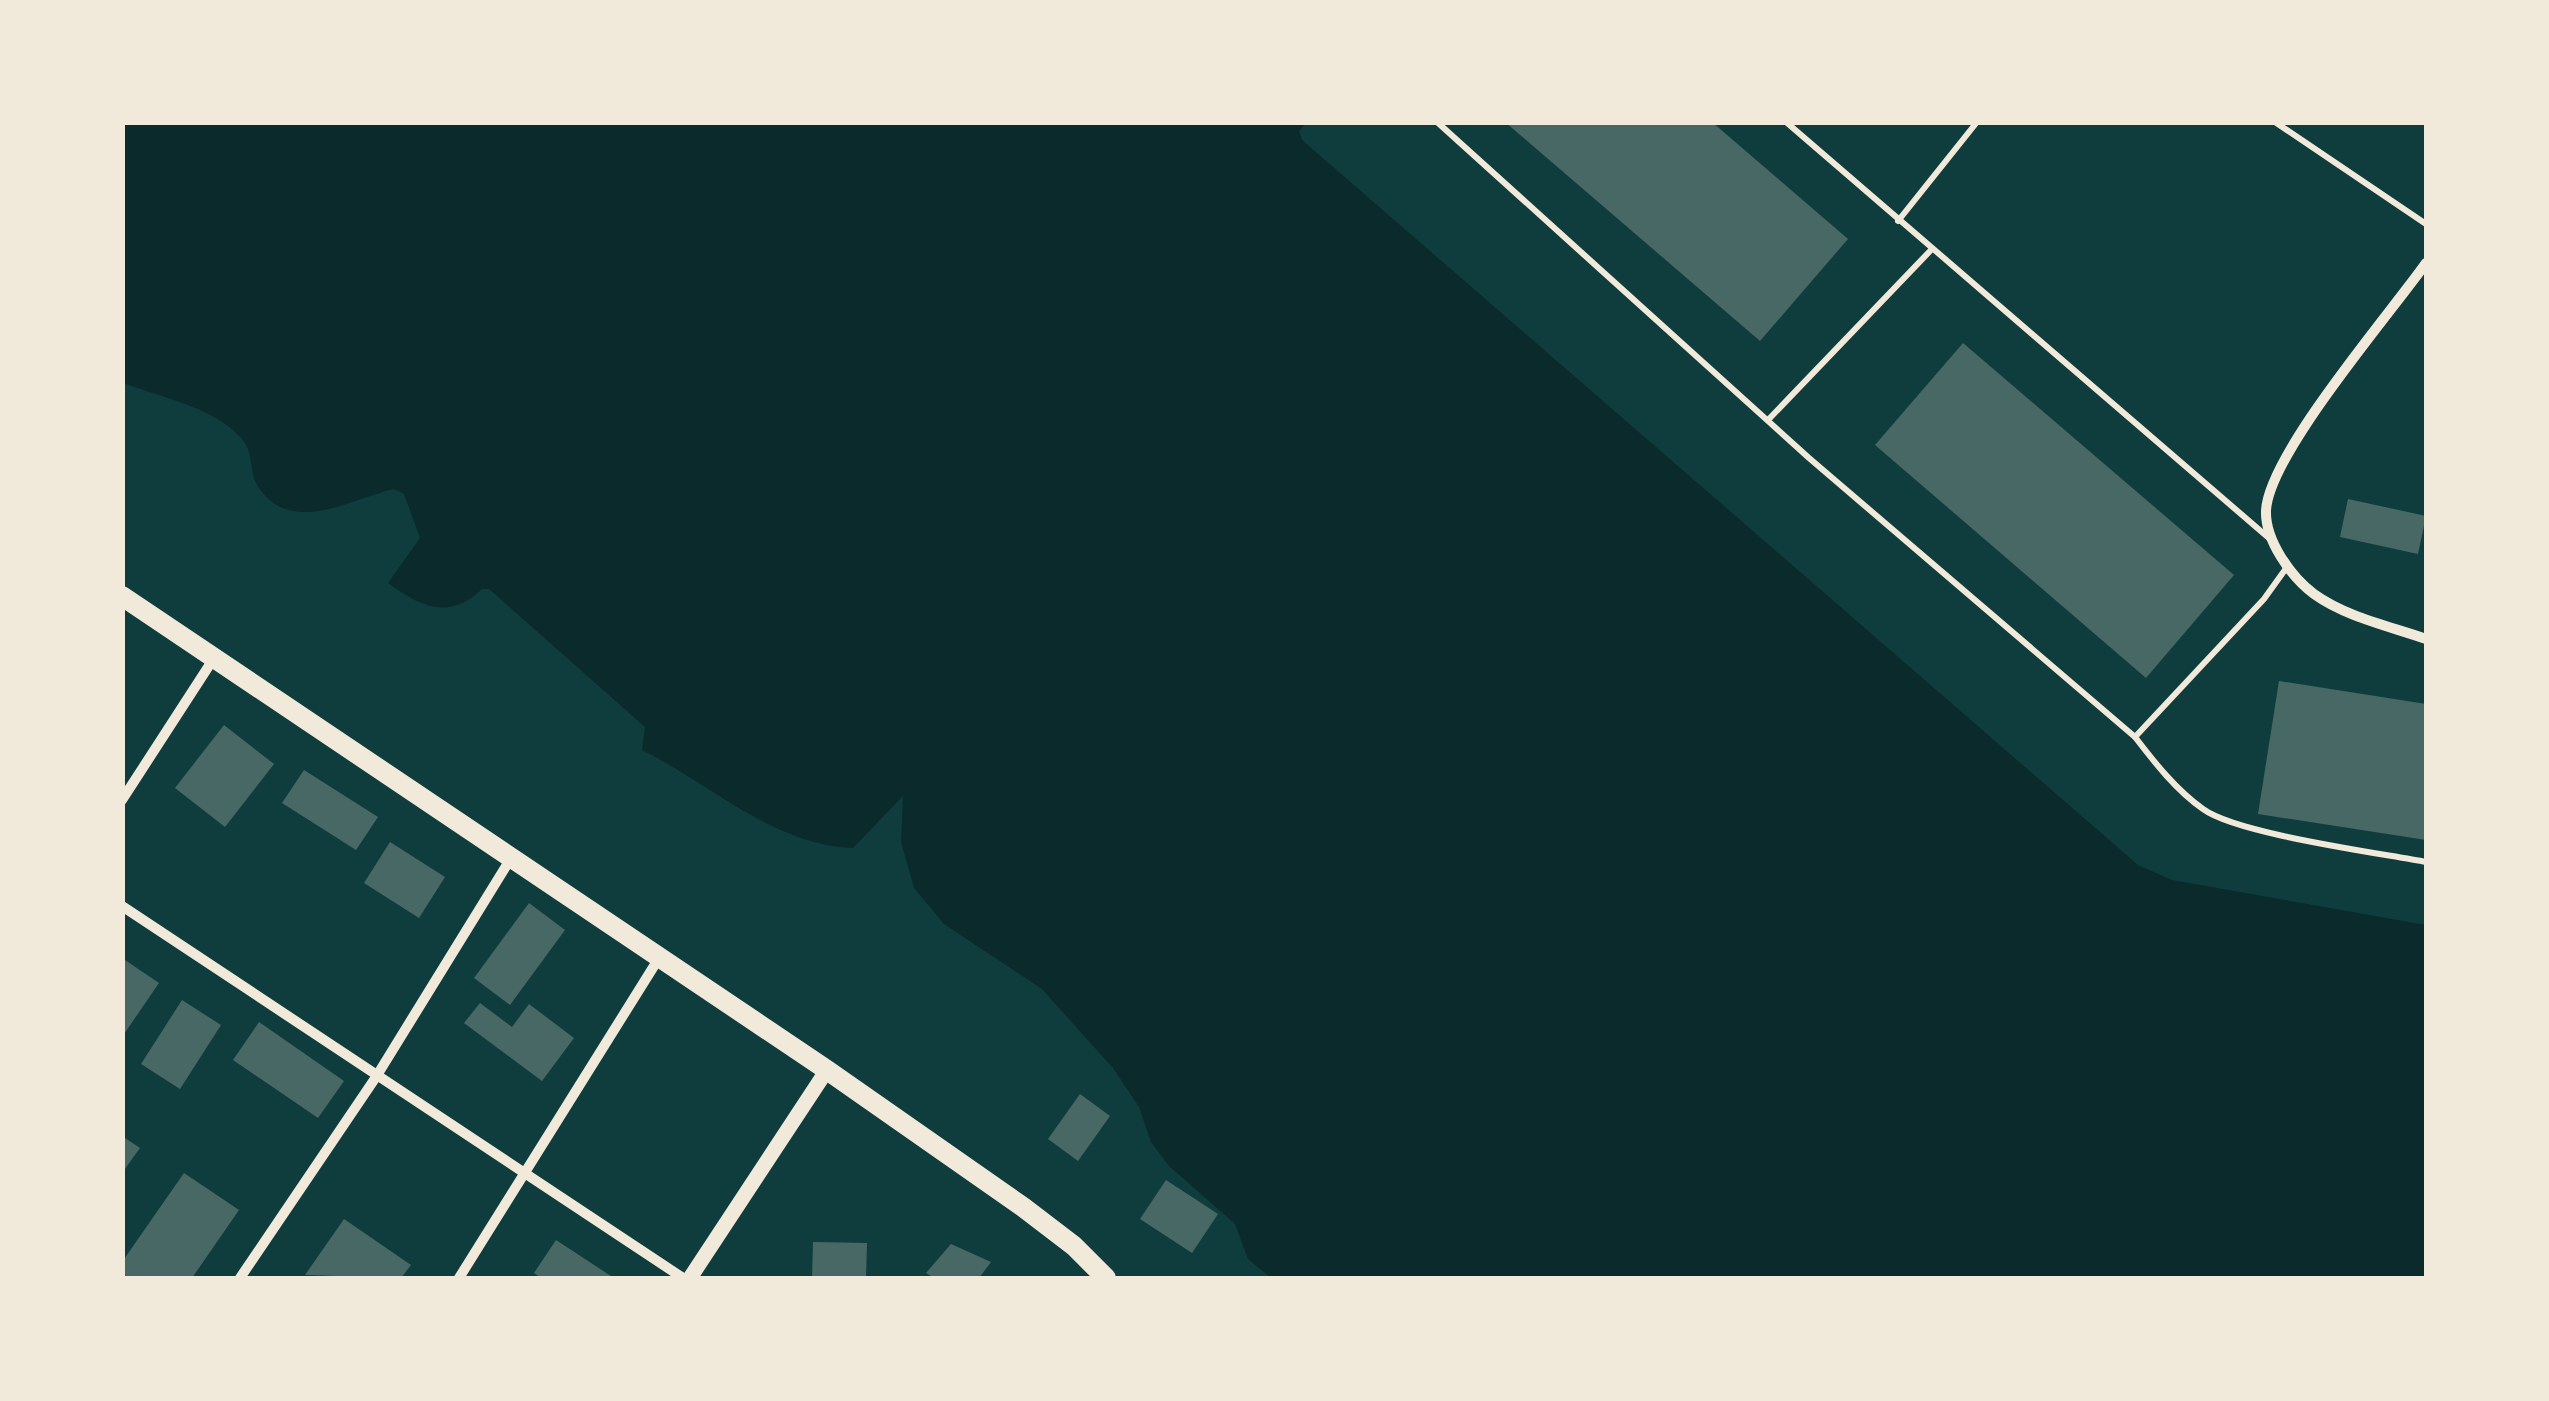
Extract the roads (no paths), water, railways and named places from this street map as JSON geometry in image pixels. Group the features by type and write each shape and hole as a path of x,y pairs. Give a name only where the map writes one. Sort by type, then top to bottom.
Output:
{"main road":[{"path":"122,596 827,1070 1023,1206 1074,1246 1106,1278"}],"street":[{"path":"2426,264 2298,438 2273,481 2266,511 2271,540 2310,591 2334,606 2426,639"},
{"path":"122,800 214,658"},
{"path":"240,1278 376,1077 511,858"},
{"path":"122,906 376,1077 687,1278 827,1070"},
{"path":"459,1278 529,1174 660,958"}],"lane":[{"path":"1437,122 1768,420 2134,737 2164,774 2206,812 2246,826 2426,862"},
{"path":"1786,122 2271,540"},
{"path":"1898,221 1977,122"},
{"path":"2275,122 2426,224"},
{"path":"1768,420 1931,250"},
{"path":"2134,737 2252,613 2288,565"}],"water":[{"path":"122,123 1306,123 1299,131 1302,140 2138,865 2172,880 2426,925 2426,1278 1271,1278 1248,1259 1235,1224 1169,1166 1151,1142 1139,1107 1113,1068 1042,989 944,924 914,888 901,842 903,796 853,848 824,844 769,825 642,750 645,727 489,589 482,589 459,605 436,607 413,599 388,583 420,538 404,494 394,489 323,510 288,510 259,488 245,444 230,427 202,411 123,383"}]}
